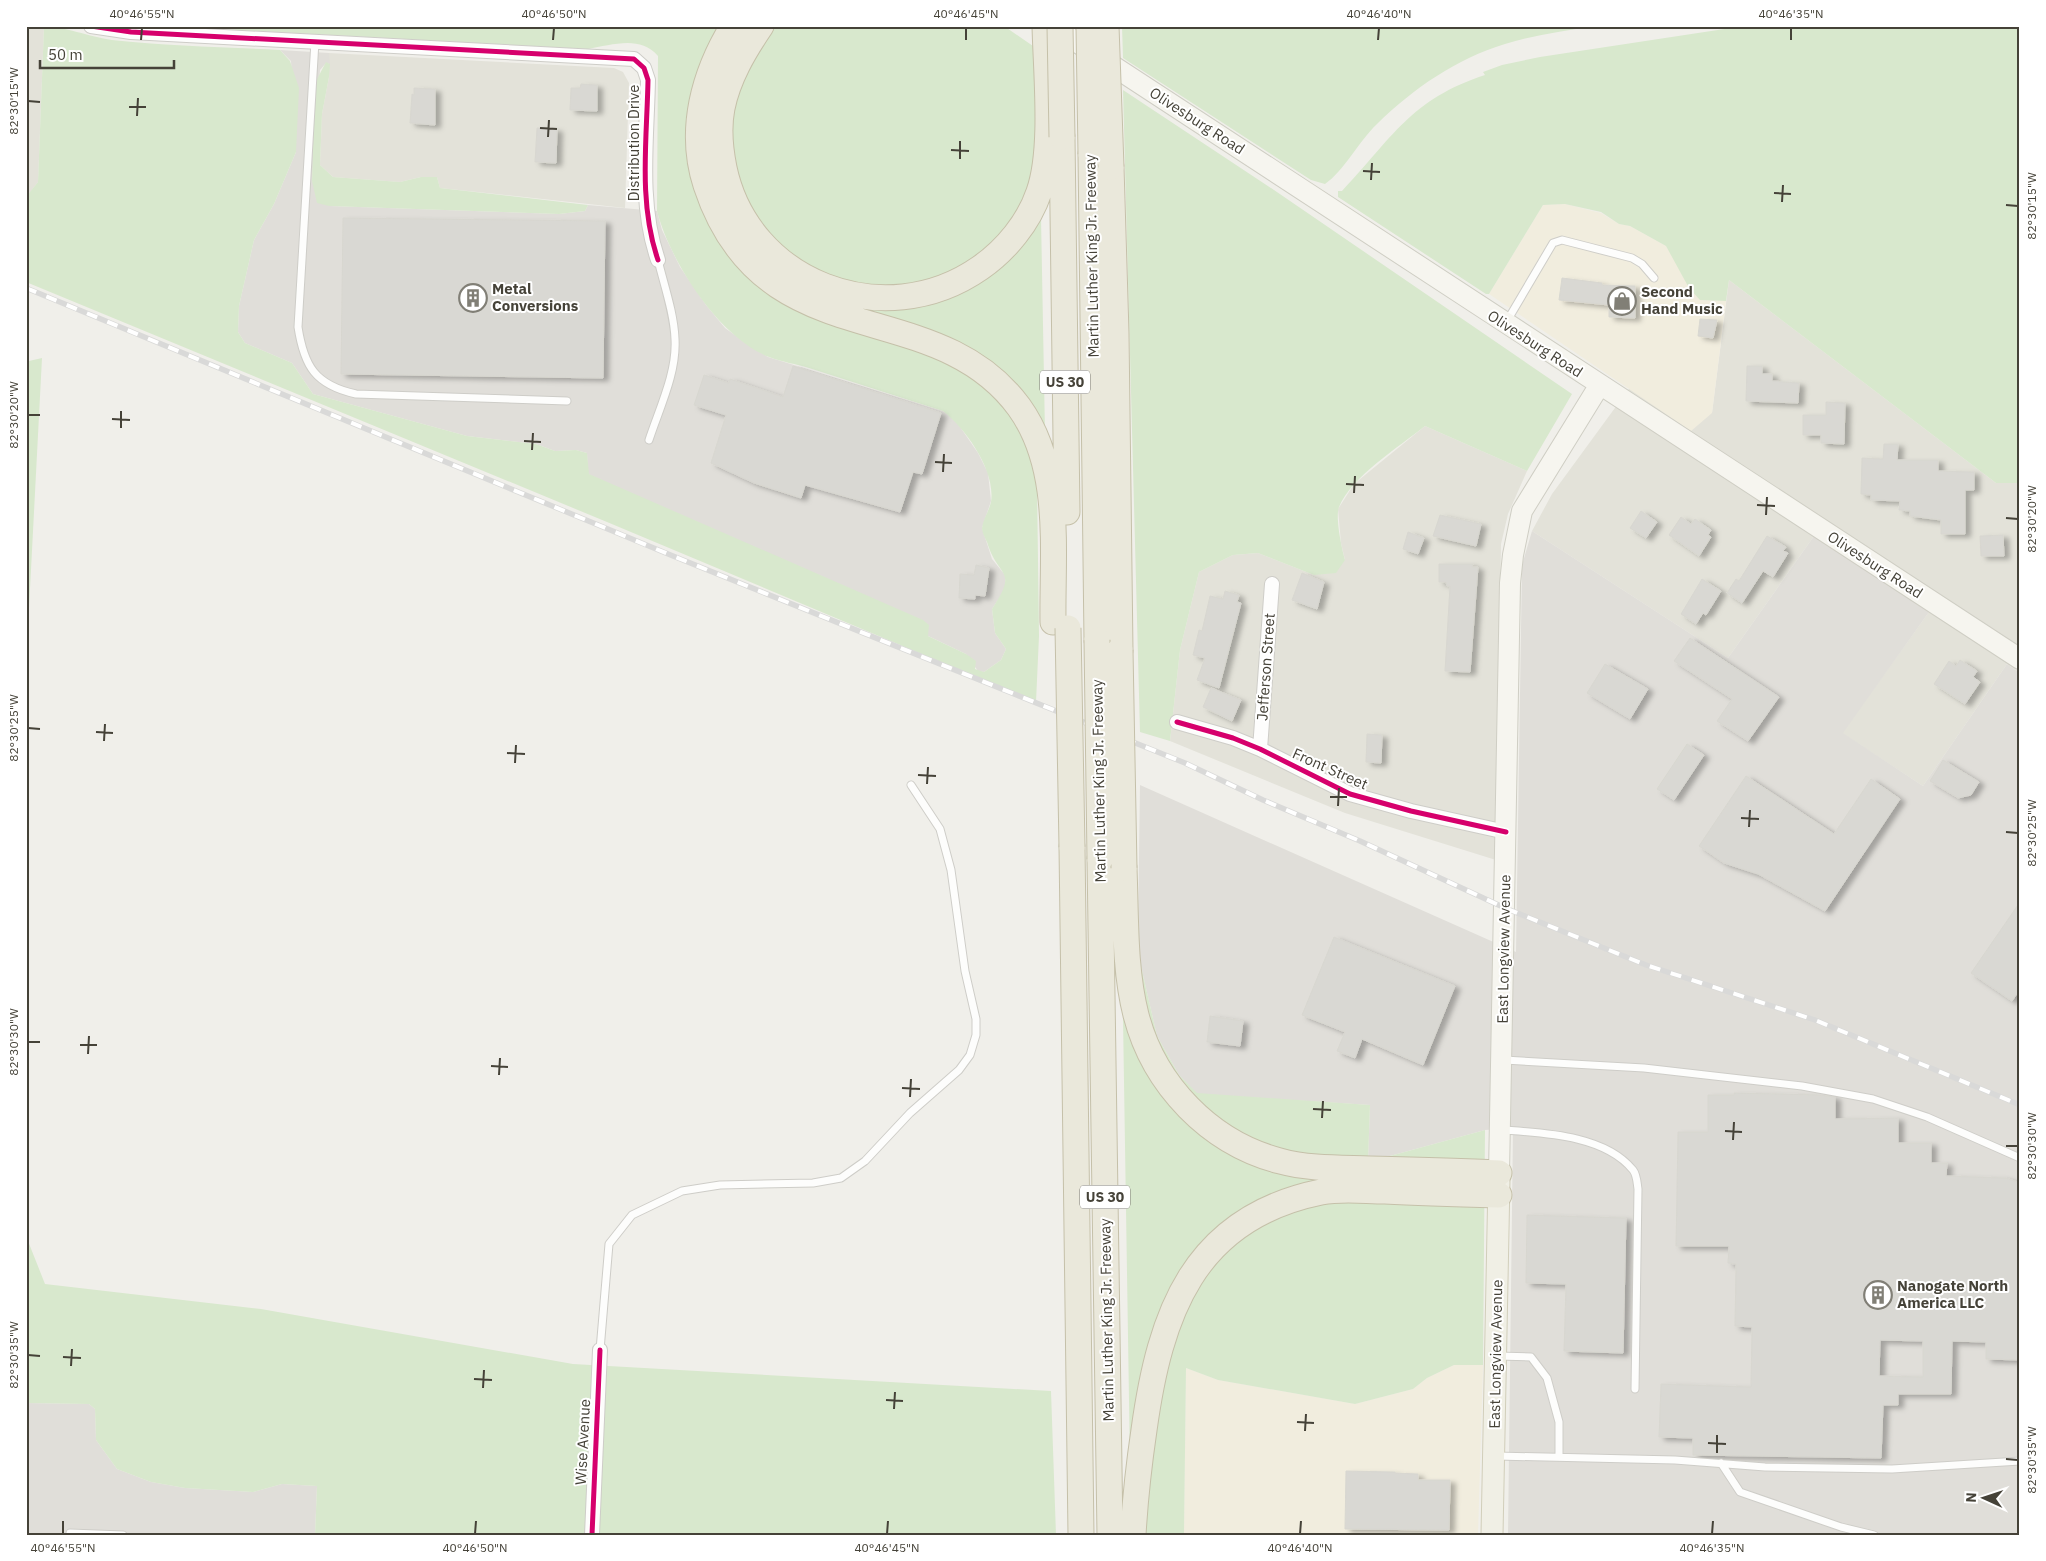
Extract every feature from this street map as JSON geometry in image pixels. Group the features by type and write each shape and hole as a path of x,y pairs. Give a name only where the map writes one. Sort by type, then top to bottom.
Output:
{"highway":[{"path":"733,26 714,61 701,102 699,119 699,157 716,214 725,231 746,258 770,281 789,294 829,312 940,347 990,376 1009,394 1030,425 1044,461 1049,481 1061,625"},
{"path":"760,26 740,59 728,86 722,108 720,145 727,182 742,215 762,243 788,266 822,286 864,297 908,297 930,293 949,286 988,263 1016,234 1039,192 1055,131 1046,26"},
{"name":"Martin Luther King Jr. Freeway","path":"1060,26 1055,131 1064,844 1072,913 1081,1535"},
{"name":"Martin Luther King Jr. Freeway","path":"1089,26 1101,160 1097,640 1110,1535"},
{"path":"1106,26 1101,160 1116,333 1124,868 1128,958 1135,1013 1141,1034 1167,1083 1184,1104 1217,1132 1257,1154 1304,1166 1499,1184"},
{"path":"1064,1535 1066,1452 1061,1166 1075,1102"},
{"path":"1132,1535 1148,1403 1160,1342 1172,1310 1186,1282 1205,1256 1226,1236 1247,1221 1273,1207 1323,1191 1499,1184"}],"main road":[{"name":"Olivesburg Road","path":"1052,26 1599,386 2020,659"},
{"name":"East Longview Avenue","path":"1492,1535 1510,583 1516,532 1522,511 1599,386"}],"street":[{"path":"91,26 131,32 315,41"},
{"name":"Distribution Drive","path":"315,41 634,59 644,68 648,80 646,206 653,245 658,260"},
{"name":"Jefferson Street","path":"1260,749 1272,584"},
{"name":"Front Street","path":"1177,722 1234,738 1350,794 1421,813 1506,832"},
{"name":"Wise Avenue","path":"592,1535 600,1350"}],"lane":[{"path":"315,41 298,327 301,348 311,370 325,384 338,390 356,394 567,401"},
{"path":"1505,324 1553,243 1562,240 1572,241 1632,258 1642,264 1654,278"},
{"path":"649,440 674,359 675,339 658,260"},
{"path":"600,1350 609,1244 632,1214 682,1191 720,1185 813,1183 841,1178 865,1161 910,1113 959,1070 970,1055 976,1035 976,1019 965,972 951,870 940,829 911,785"},
{"path":"1501,1060 1644,1068 1802,1086 1872,1099 1927,1117 2020,1158"},
{"path":"1500,1129 1562,1135 1582,1141 1620,1158 1635,1172 1638,1189 1635,1389"},
{"path":"1496,1356 1531,1357 1547,1378 1559,1422 1559,1457"},
{"path":"1494,1456 1675,1460 1765,1467 1892,1468 2020,1460"},
{"path":"1721,1464 1740,1492 1841,1527 1874,1535"},
{"path":"70,1533 123,1535"}],"shaded area":[{"path":"26,26 44,26 38,182 26,198"},
{"path":"280,50 329,53 330,64 326,63 320,70 312,181 329,206 559,214 585,211 588,205 657,211 662,230 680,267 706,305 725,328 746,343 768,357 943,411 956,421 978,453 988,473 991,501 982,528 992,559 1005,575 1006,588 992,609 995,633 1006,649 1001,660 984,672 978,671 966,654 588,474 587,453 576,450 555,451 536,444 467,436 313,394 292,363 245,343 238,332 239,306 254,240 274,204 296,152 291,61"},
{"path":"329,53 614,68 623,72 629,83 625,208 440,188 437,177 421,177 400,182 333,177 320,165 322,114 329,77"},
{"path":"1565,204 1601,213 1619,224 1630,226 1666,246 1700,300 1726,301 1712,413 1691,431 1489,294 1543,205"},
{"path":"1729,280 1996,483 2020,483 2020,673 2007,664 1923,786 1842,733 1929,612 1814,536 1728,658 1532,531 1552,494 1631,386 1712,413"},
{"path":"1425,426 1527,471 1508,514 1501,544 1496,860 1345,813 1170,741 1180,650 1199,572 1233,555 1258,553 1314,575 1345,560 1341,543 1338,509 1354,484"},
{"path":"1532,531 1728,658 1814,536 1929,612 1843,733 1923,786 2007,664 2020,673 2020,1535 1508,1535 1513,1128 1485,1130 1368,1162 1370,1105 1197,1094 1179,1075 1157,1036 1140,962 1138,931 1140,785 1516,952 1522,565"},
{"path":"1454,1365 1483,1365 1478,1535 1184,1535 1186,1368 1218,1380 1355,1404 1413,1389 1427,1378"},
{"path":"26,1403 89,1404 95,1409 96,1440 117,1469 151,1482 185,1488 253,1492 282,1484 317,1486 315,1535 26,1535"}],"green space":[{"path":"44,26 112,40 280,50 290,61 299,88 296,152 274,204 254,240 239,306 238,332 245,343 292,363 313,394 467,436 536,444 555,451 576,450 587,453 589,474 923,620 929,625 928,636 966,654 976,661 975,669 984,672 1001,660 1006,649 995,633 992,609 1004,586 1004,574 991,554 982,531 991,502 989,477 984,464 961,428 943,411 769,357 750,347 732,333 715,315 685,274 663,231 657,211 658,56 651,50 643,45 625,43 588,49 165,26 1004,26 1033,46 1041,217 1045,433 1037,484 1039,636 1036,702 26,282 26,197 38,182"},
{"path":"1122,26 1595,26 1505,44 1453,66 1436,76 1391,111 1370,131 1339,172 1325,184 1311,180 1123,58"},
{"path":"1744,26 2020,26 2020,483 1996,483 1729,280 1726,301 1700,300 1689,288 1666,246 1630,226 1619,224 1601,212 1565,204 1543,205 1489,294 1486,294 1338,197 1338,191 1342,191 1404,122 1420,108 1438,96 1485,75 1483,72 1502,65 1540,57"},
{"path":"326,62 330,64 322,114 320,165 333,177 400,182 421,177 437,177 440,188 588,205 585,211 559,214 329,206 317,203 312,181 315,83"},
{"path":"1123,90 1274,190 1572,394 1527,471 1425,426 1365,473 1345,495 1339,507 1338,526 1345,560 1336,573 1314,575 1258,553 1233,555 1199,572 1180,650 1170,741 1140,732"},
{"path":"42,358 26,666 26,418 29,361"},
{"path":"1140,962 1157,1036 1179,1075 1197,1093 1370,1105 1368,1162 1485,1130 1483,1365 1454,1365 1427,1378 1413,1389 1355,1404 1218,1380 1186,1368 1184,1535 1138,1535 1130,1464 1123,1018"},
{"path":"26,1236 45,1284 261,1309 573,1364 1051,1391 1056,1535 315,1535 317,1486 282,1484 253,1492 185,1488 151,1482 117,1469 96,1440 95,1409 89,1404 26,1403"}],"building":[{"path":"581,84 597,85 597,111 570,110 571,88 580,88"},
{"path":"414,88 435,89 435,125 410,123"},
{"path":"537,128 557,129 556,163 535,162"},
{"name":"Metal Conversions","path":"343,218 605,221 603,378 341,374"},
{"path":"1562,278 1602,283 1602,285 1635,286 1635,318 1609,317 1609,305 1559,300"},
{"path":"1700,319 1717,320 1713,338 1698,336"},
{"path":"793,366 941,413 922,474 913,472 900,512 805,485 801,498 754,483 711,463 726,415 694,405 704,375 729,383 730,379 783,397"},
{"path":"1747,366 1762,366 1762,374 1772,374 1772,381 1799,383 1798,403 1746,401"},
{"path":"1826,402 1845,403 1844,444 1821,443 1821,435 1803,435 1803,415 1826,415"},
{"path":"1884,444 1898,444 1897,460 1938,460 1938,471 1974,472 1974,490 1965,490 1965,534 1941,534 1941,520 1910,516 1910,511 1899,510 1900,501 1871,500 1871,495 1861,494 1862,458 1883,459"},
{"path":"1641,511 1657,522 1646,538 1630,528"},
{"path":"1440,515 1481,524 1476,546 1433,536"},
{"path":"1681,517 1691,524 1695,519 1711,530 1708,535 1711,537 1699,556 1669,535"},
{"path":"1408,532 1424,538 1418,554 1403,549"},
{"path":"2003,535 2004,556 1981,556 1980,536"},
{"path":"1767,536 1786,547 1783,551 1788,553 1773,577 1763,571 1742,603 1727,593 1736,579 1739,581"},
{"path":"1439,564 1473,564 1472,567 1478,567 1470,672 1445,671 1450,586 1447,586 1446,582 1439,582"},
{"path":"976,565 989,568 985,596 975,595 975,599 959,598 960,574 974,575"},
{"path":"1302,573 1324,582 1317,609 1292,600"},
{"path":"1702,579 1721,591 1706,615 1703,613 1696,624 1681,614"},
{"path":"1225,591 1239,595 1237,602 1241,603 1219,688 1197,680 1205,658 1193,655 1199,630 1202,631 1210,596 1223,599"},
{"path":"1690,638 1779,697 1748,741 1717,721 1732,699 1674,661"},
{"path":"1960,660 1977,671 1973,677 1980,682 1965,704 1934,684 1949,661 1956,666"},
{"path":"1605,664 1648,689 1630,719 1587,693"},
{"path":"1211,688 1241,700 1232,721 1203,707"},
{"path":"1367,734 1382,735 1381,763 1366,762"},
{"path":"1687,744 1704,755 1674,800 1657,789"},
{"path":"1943,760 1979,782 1971,795 1958,798 1930,781"},
{"path":"1746,776 1834,834 1871,779 1900,799 1825,911 1758,874 1724,863 1699,846"},
{"path":"2020,902 2020,989 2012,1001 1971,973"},
{"path":"1334,937 1455,986 1423,1065 1362,1039 1355,1058 1337,1051 1345,1032 1302,1015"},
{"path":"1210,1016 1243,1021 1240,1046 1207,1042"},
{"name":"Nanogate North America LLC","path":"1734,1093 1835,1097 1835,1119 1898,1118 1898,1143 1931,1143 1931,1163 1947,1163 1946,1176 2006,1178 2020,1183 2020,1360 1986,1359 1986,1342 1952,1341 1951,1394 1898,1394 1898,1405 1883,1405 1881,1458 1693,1455 1693,1438 1659,1437 1661,1384 1751,1387 1752,1327 1735,1326 1736,1264 1728,1263 1729,1246 1676,1246 1678,1132 1708,1132 1708,1095 1734,1095","holes":["1880,1340 1923,1341 1923,1377 1879,1376"]},
{"path":"1527,1215 1626,1218 1623,1353 1564,1351 1566,1284 1526,1283"},
{"path":"1346,1471 1395,1472 1418,1474 1418,1480 1450,1480 1449,1530 1345,1529"}],"railway":[{"path":"26,288 673,556 1185,763 1263,800 1360,841 1505,908 1646,965 1815,1020 2020,1105"}],"cycle path":[{"path":"91,26 131,32 634,59 644,68 648,80 645,148 646,193 648,216 658,260"},
{"path":"1177,722 1233,738 1260,749 1350,794 1411,811 1506,832"},
{"path":"592,1535 600,1350"}],"place":[{"name":"Metal Conversions","path":"473,298"},
{"name":"Second Hand Music","path":"1622,301"},
{"name":"Nanogate North America LLC","path":"1878,1295"}]}
